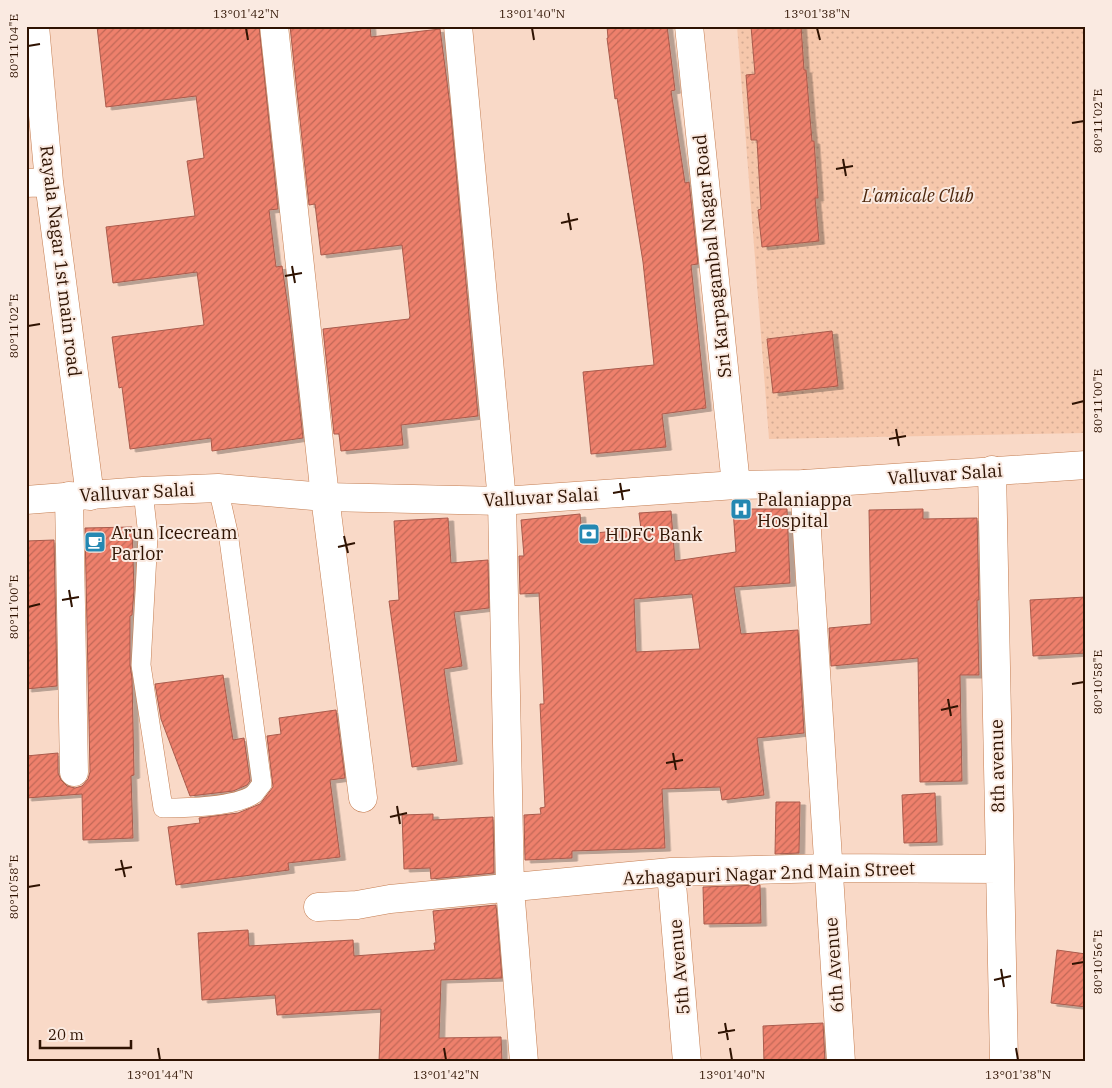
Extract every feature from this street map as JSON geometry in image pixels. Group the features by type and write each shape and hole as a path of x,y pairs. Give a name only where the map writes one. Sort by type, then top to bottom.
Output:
{"street":[{"name":"Rayala Nagar 1st main road","path":"35,26 38,183 80,496 74,772"},
{"path":"274,26 325,497 363,798"},
{"path":"458,26 502,501 510,888 524,1062"},
{"name":"Sri Karpagambal Nagar Road","path":"689,26 736,485"},
{"name":"Valluvar Salai","path":"26,500 143,491 218,488 325,497 502,501 736,485 804,484 1086,465"},
{"name":"8th avenue","path":"992,470 1004,1062"},
{"name":"6th Avenue","path":"804,484 841,1062"},
{"name":"Azhagapuri Nagar 2nd Main Street","path":"318,907 357,905 390,899 671,872 828,868 999,869"},
{"name":"5th Avenue","path":"671,872 687,1062"}],"lane":[{"path":"143,491 148,536 141,665 163,808 198,808 253,795 262,784 228,532 218,488"}],"green space":[{"name":"L'amicale Club","path":"737,26 1086,26 1086,433 769,439"}],"building":[{"path":"97,26 259,26 278,209 269,210 276,267 282,266 303,438 212,451 211,438 130,449 122,387 119,388 112,337 204,325 197,272 113,283 106,227 195,216 187,161 204,158 196,96 106,107"},
{"path":"290,26 370,26 371,37 440,29 450,105 478,416 401,425 403,445 341,451 339,434 334,434 323,329 409,319 410,316 402,245 321,255 315,204 309,205"},
{"path":"607,26 667,26 675,90 671,91 685,183 689,182 698,264 691,265 706,408 662,414 666,447 591,454 583,372 654,365 643,262 617,98 615,99"},
{"path":"751,26 801,26 812,141 814,141 818,198 815,198 819,241 762,247 758,210 761,209 757,140 751,140 746,75 755,74"},
{"path":"832,331 838,386 773,393 767,339"},
{"path":"733,509 787,509 790,583 734,587 741,634 798,630 804,733 757,738 764,795 722,800 720,787 662,789 665,848 572,851 572,858 525,860 524,815 541,814 540,808 545,807 540,704 544,704 539,593 520,594 519,556 524,556 521,520 580,514 582,534 641,529 639,513 671,511 675,561 736,552","holes":["692,594 700,649 636,652 634,599"]},
{"path":"923,509 923,519 977,518 979,675 960,675 962,781 920,782 918,658 831,666 829,628 871,624 869,510"},
{"path":"448,518 451,563 488,560 489,608 454,612 462,666 444,669 457,761 412,767 389,601 399,600 394,521"},
{"path":"132,527 134,590 132,615 130,616 130,665 132,678 134,775 131,776 133,838 83,840 82,794 26,798 26,756 58,753 58,773 61,780 67,786 75,788 82,786 88,779 90,772 85,528"},
{"path":"54,540 57,686 26,689 26,541"},
{"path":"1086,597 1086,653 1033,656 1030,600"},
{"path":"223,675 233,740 244,738 250,781 247,785 233,791 190,796 161,719 155,684"},
{"path":"336,710 345,778 330,780 340,857 288,863 289,870 176,885 168,827 200,823 199,818 238,813 260,804 273,787 267,736 281,734 279,718"},
{"path":"935,793 937,842 904,843 902,795"},
{"path":"776,802 800,802 799,853 775,854"},
{"path":"433,814 433,820 493,817 494,873 431,879 430,868 404,869 402,815"},
{"path":"760,885 761,923 704,924 703,887"},
{"path":"496,905 502,978 441,980 439,1038 501,1037 502,1062 379,1062 381,1009 277,1015 275,995 202,1000 198,933 248,930 249,946 353,940 354,956 435,950 433,911"},
{"path":"1057,950 1086,954 1086,1007 1051,1003"},
{"path":"823,1023 825,1062 764,1062 763,1026"}],"place":[{"name":"Palaniappa Hospital","path":"741,509"},
{"name":"HDFC Bank","path":"589,534"},
{"name":"Arun Icecream Parlor","path":"95,542"}]}
